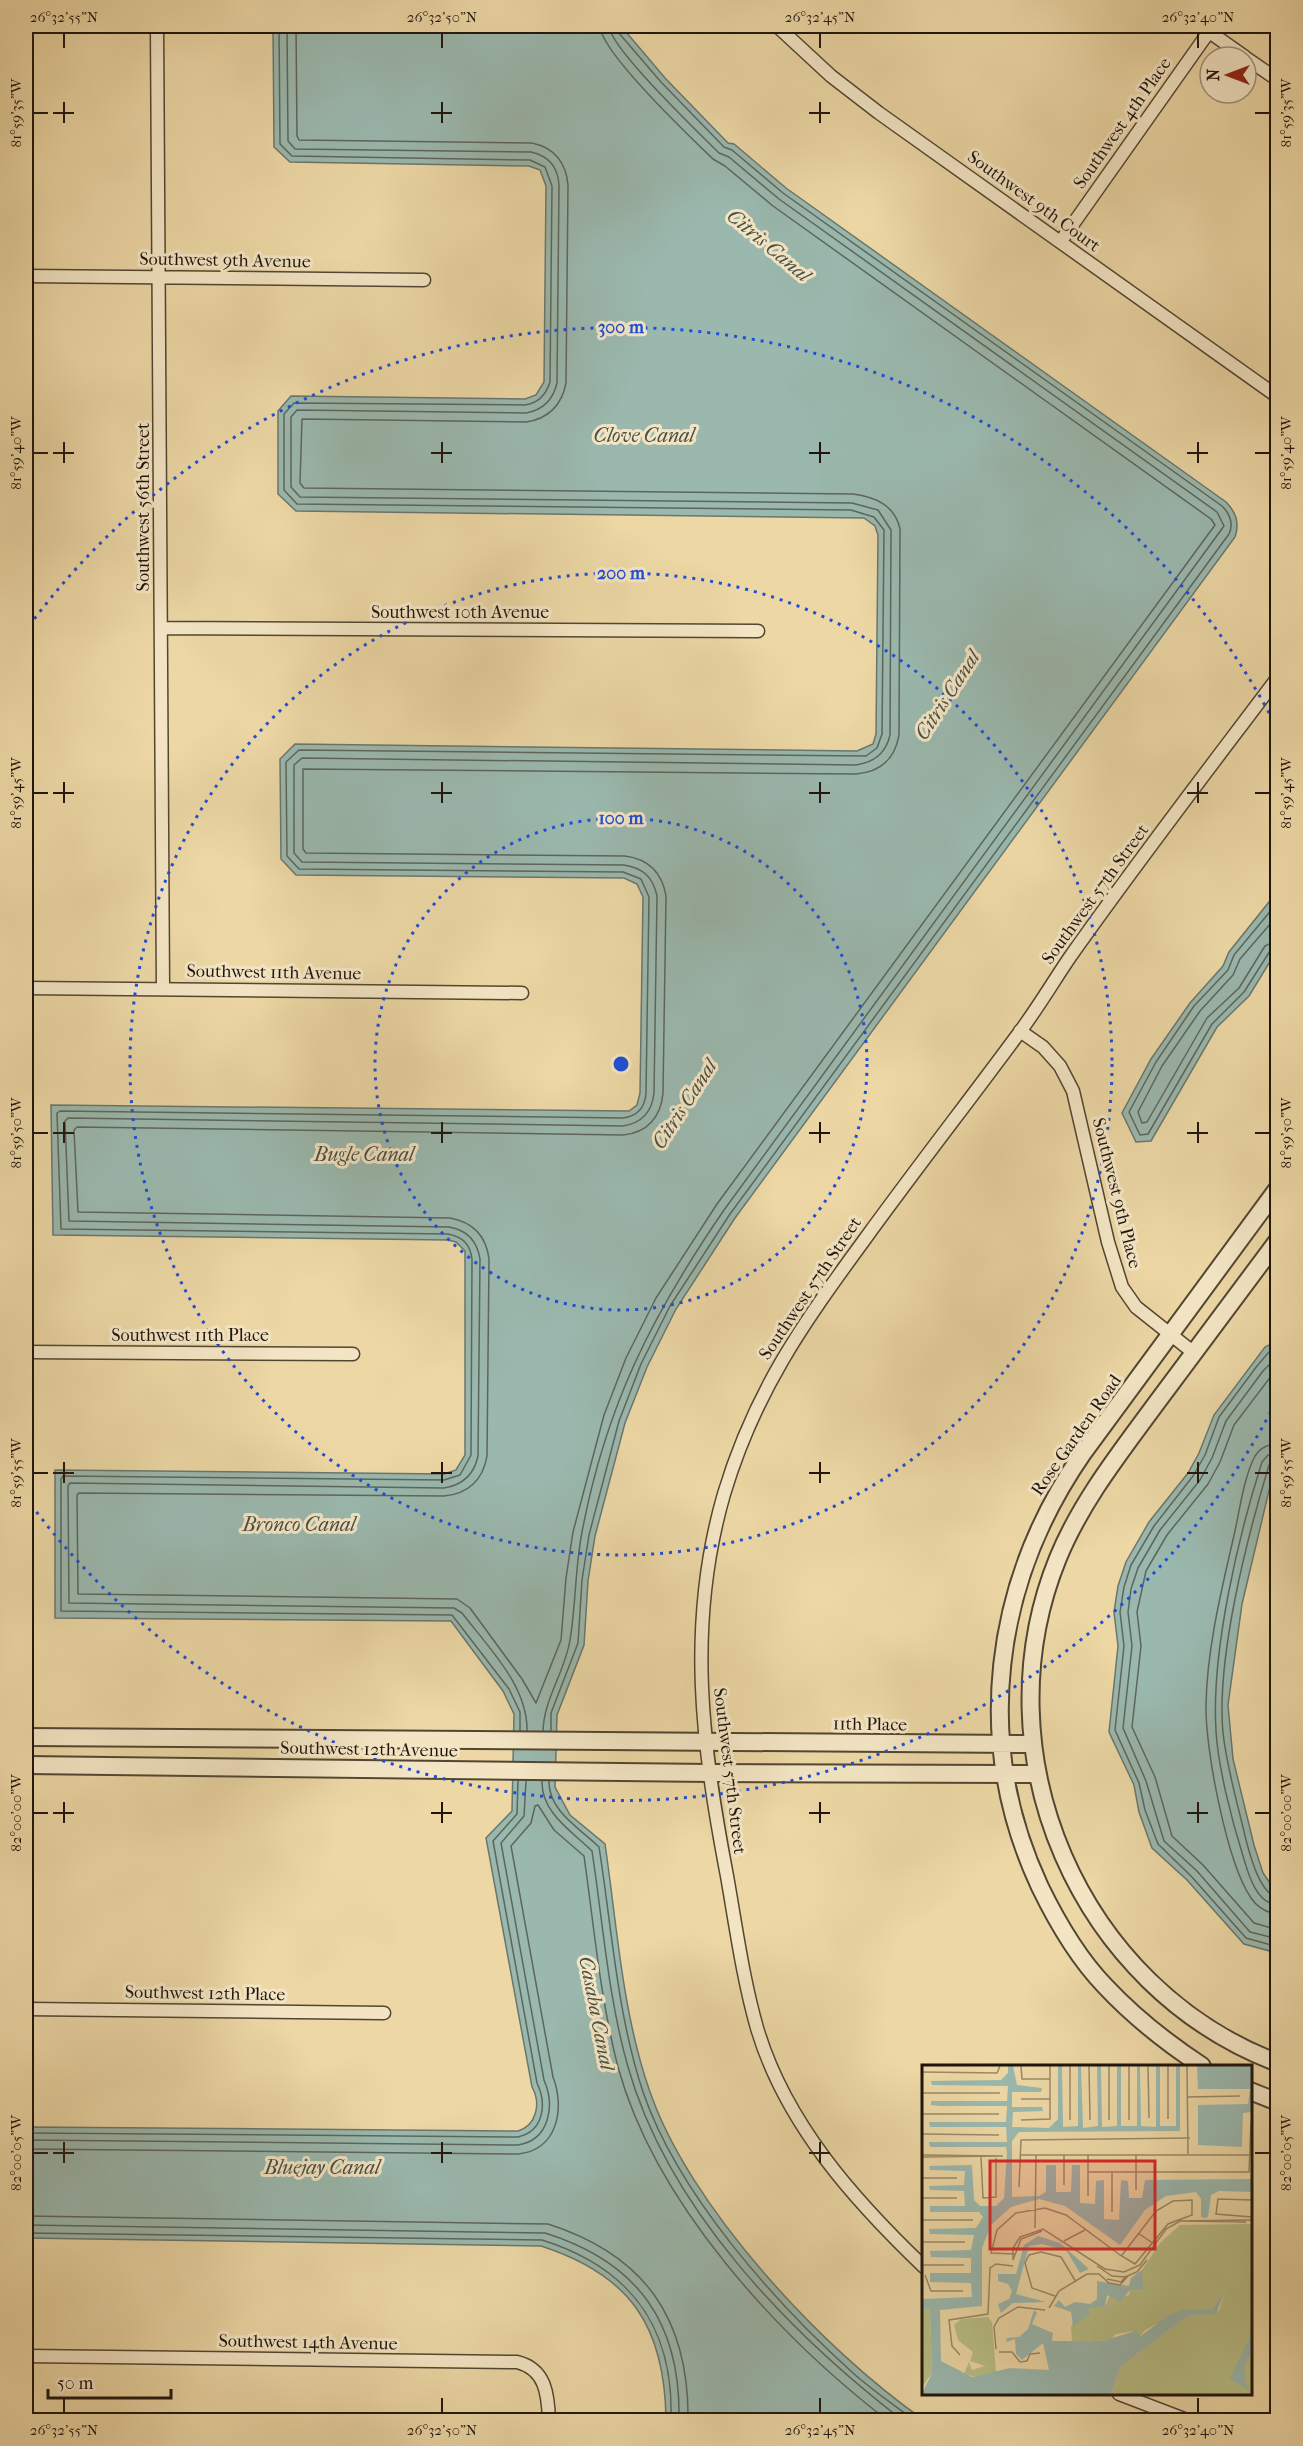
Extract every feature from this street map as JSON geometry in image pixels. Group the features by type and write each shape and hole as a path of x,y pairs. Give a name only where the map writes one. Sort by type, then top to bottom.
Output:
{"street":[{"name":"Southwest 56th Street","path":"157,26 163,989"},
{"name":"Southwest 9th Court","path":"777,26 831,76 879,113 1278,397"},
{"name":"Southwest 4th Place","path":"1061,242 1208,28"},
{"path":"1208,28 1230,45"},
{"path":"1258,66 1278,80"},
{"name":"Southwest 9th Avenue","path":"26,276 424,280"},
{"name":"Southwest 10th Avenue","path":"161,628 758,632"},
{"name":"Southwest 57th Street","path":"922,2265 886,2231 829,2163 804,2127 772,2070 748,1992 716,1819 700,1702 700,1638 705,1590 723,1497 755,1409 801,1326 1278,677"},
{"name":"Southwest 11th Avenue","path":"26,988 522,993"},
{"name":"Southwest 9th Place","path":"1020,1031 1043,1047 1073,1091 1122,1287 1136,1307 1194,1353"},
{"name":"Rose Garden Road","path":"1199,2065 1158,2035 1103,1985 1067,1936 1046,1899 1024,1850 1005,1775 999,1708 1003,1655 1015,1596 1031,1545 1066,1478 1278,1188"},
{"path":"1278,1240 1091,1494 1058,1559 1043,1605 1030,1690 1037,1774 1051,1828 1067,1869 1102,1929 1129,1962 1186,2013 1236,2044 1278,2063"},
{"name":"Southwest 11th Place","path":"26,1352 353,1354"},
{"name":"Southwest 12th Avenue","path":"26,1737 571,1740 707,1743"},
{"name":"11th Place","path":"707,1743 1033,1744"},
{"name":"Southwest 12th Avenue","path":"26,1765 711,1773"},
{"path":"711,1773 1037,1774"},
{"name":"Southwest 12th Place","path":"26,2009 384,2013"},
{"path":"1252,2091 1278,2102"},
{"name":"Southwest 14th Avenue","path":"26,2356 517,2362 528,2365 541,2378 548,2395 549,2421"},
{"path":"1122,2395 1187,2421"}],"water":[{"path":"273,26 621,26 665,78 728,143 734,144 786,188 1226,502 1236,518 1235,537 735,1218 676,1309 647,1367 625,1423 595,1536 588,1581 584,1645 557,1715 555,1787 570,1815 605,1844 621,1968 632,2029 649,2089 668,2134 694,2180 727,2227 764,2273 844,2356 924,2420 666,2420 659,2358 650,2332 637,2309 620,2289 598,2272 572,2258 541,2246 26,2238 26,2127 518,2131 533,2119 537,2106 486,1838 512,1811 514,1714 503,1691 451,1621 55,1618 55,1470 444,1474 456,1470 465,1455 465,1251 456,1242 448,1240 53,1235 51,1105 629,1111 637,1105 640,1093 643,897 637,884 624,878 296,875 281,859 280,759 295,744 857,751 873,744 876,734 878,535 875,526 864,518 296,511 278,494 278,411 291,396 525,399 536,395 544,382 546,186 540,170 529,166 290,162 274,147"},
{"path":"1277,892 1277,950 1249,996 1217,1027 1151,1141 1136,1142 1122,1113 1151,1059 1190,1003 1223,966 1229,952"},
{"path":"1277,1341 1277,1457 1242,1604 1228,1705 1233,1759 1254,1845 1263,1873 1277,1893 1277,1953 1244,1944 1187,1880 1152,1848 1139,1812 1134,1785 1109,1732 1118,1646 1114,1612 1118,1586 1126,1562 1149,1522 1188,1473 1199,1453 1214,1415 1265,1347"}],"water label":[{"name":"Citris Canal","path":"769,245"},
{"name":"Clove Canal","path":"644,435"},
{"name":"Citris Canal","path":"947,695"},
{"name":"Citris Canal","path":"684,1104"},
{"name":"Bugle Canal","path":"364,1154"},
{"name":"Bronco Canal","path":"299,1524"},
{"name":"Casaba Canal","path":"597,2013"},
{"name":"Bluejay Canal","path":"322,2167"}]}
